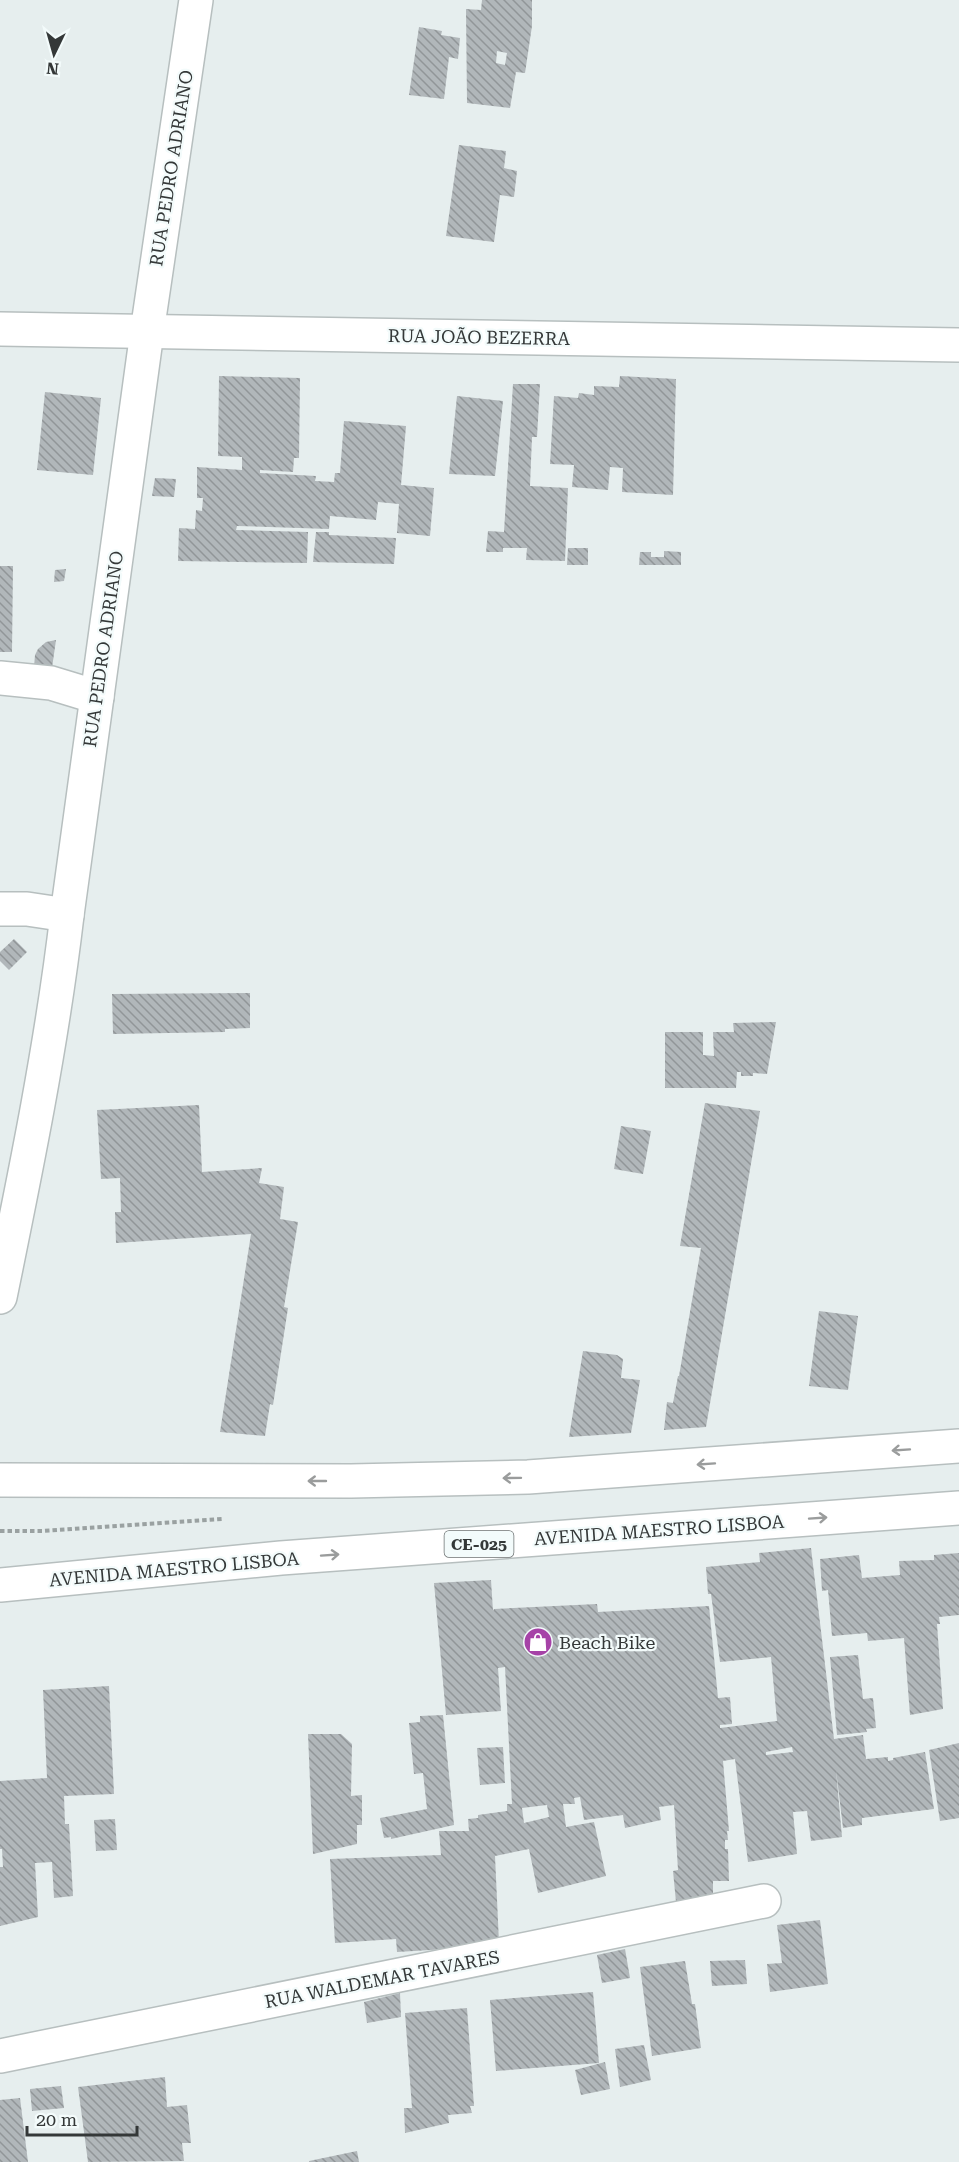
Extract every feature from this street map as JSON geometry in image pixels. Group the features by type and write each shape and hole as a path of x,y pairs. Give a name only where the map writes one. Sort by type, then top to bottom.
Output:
{"main road":[{"name":"RUA PEDRO ADRIANO","path":"0,1297 59,987 147,332 196,0"},
{"name":"RUA JOÃO BEZERRA","path":"0,329 959,345"},
{"path":"0,678 51,683 97,697"},
{"path":"0,909 27,909 67,915"},
{"path":"0,1480 351,1481 528,1478 959,1446"},
{"name":"AVENIDA MAESTRO LISBOA","path":"0,1585 281,1558 959,1508"},
{"name":"RUA WALDEMAR TAVARES","path":"0,2056 764,1901"}],"building":[{"path":"482,0 532,0 532,26 525,73 516,72 510,108 467,103 466,9 481,10","holes":["497,51 507,53 505,65 496,63"]},
{"path":"419,27 442,31 441,35 460,38 458,59 449,57 444,99 409,95"},
{"path":"459,145 506,151 504,168 517,171 514,197 500,195 494,242 446,236"},
{"path":"219,376 300,378 299,458 294,458 293,472 260,470 260,473 316,476 315,481 334,482 335,473 340,473 344,421 406,426 401,485 434,488 430,536 397,533 399,504 378,502 376,520 330,516 329,529 237,526 236,530 308,532 307,563 178,561 179,528 195,529 196,510 202,511 203,498 197,498 197,467 242,470 242,457 218,456"},
{"path":"620,376 676,379 673,495 622,492 623,468 610,467 608,490 572,487 574,465 550,464 554,396 578,398 579,393 594,395 594,386 619,387"},
{"path":"513,384 540,384 537,437 532,437 530,486 568,488 565,561 526,560 527,548 503,548 503,552 486,552 488,531 504,532"},
{"path":"45,392 101,398 93,475 37,470"},
{"path":"457,396 503,401 495,476 449,474"},
{"path":"155,478 176,479 174,497 152,496"},
{"path":"316,532 329,532 329,535 396,538 394,564 313,562"},
{"path":"568,548 588,548 588,565 567,565"},
{"path":"664,551 681,552 681,565 639,565 640,552 651,552 651,557 664,557"},
{"path":"0,566 13,566 12,652 0,652"},
{"path":"66,569 64,581 54,582 55,570"},
{"path":"56,640 52,668 34,667 38,649 46,642"},
{"path":"14,939 27,952 9,970 0,961 0,952"},
{"path":"250,993 250,1028 225,1029 225,1032 113,1034 112,994"},
{"path":"776,1022 767,1074 753,1073 753,1076 741,1076 741,1072 737,1072 736,1088 665,1088 665,1032 703,1032 703,1055 714,1056 713,1032 734,1032 733,1023"},
{"path":"705,1103 760,1111 706,1427 664,1430 667,1402 673,1403 679,1376 701,1248 680,1246"},
{"path":"199,1105 202,1172 262,1168 259,1183 284,1187 280,1219 298,1222 284,1307 288,1308 273,1405 270,1404 265,1436 220,1432 251,1234 116,1243 115,1212 121,1212 120,1178 101,1179 97,1110"},
{"path":"621,1126 651,1131 643,1174 614,1169"},
{"path":"819,1311 858,1316 848,1390 809,1386"},
{"path":"583,1351 617,1355 623,1359 621,1378 640,1380 631,1433 569,1437"},
{"path":"811,1548 834,1739 863,1735 866,1759 888,1757 888,1761 925,1752 934,1809 862,1818 862,1825 843,1828 836,1770 842,1837 811,1841 807,1811 793,1812 797,1854 748,1862 735,1759 723,1761 729,1831 727,1831 728,1840 725,1840 725,1849 728,1849 729,1881 713,1881 713,1894 676,1902 673,1871 678,1870 674,1805 659,1807 661,1820 625,1828 623,1815 584,1820 580,1797 574,1798 575,1804 563,1804 566,1827 594,1822 606,1876 538,1893 529,1849 495,1856 499,1943 481,1947 397,1952 396,1939 335,1943 330,1859 441,1855 439,1831 469,1831 468,1819 478,1818 478,1815 507,1811 507,1804 512,1804 505,1667 498,1668 501,1711 446,1715 434,1583 491,1580 493,1611 494,1609 597,1604 598,1612 709,1606 718,1698 730,1697 732,1724 720,1725 720,1728 777,1721 771,1657 720,1662 711,1594 708,1594 706,1567 760,1562 759,1553","holes":["792,1747 793,1752 766,1755 766,1752","547,1805 549,1817 524,1823 522,1808"]},
{"path":"959,1553 959,1615 939,1617 940,1624 937,1624 943,1709 910,1715 904,1638 868,1641 867,1633 832,1636 828,1590 822,1591 820,1559 859,1555 862,1578 900,1575 899,1561 934,1560 934,1555"},
{"path":"858,1655 863,1699 873,1698 876,1728 866,1729 867,1732 837,1735 830,1657"},
{"path":"109,1686 114,1794 64,1796 65,1824 69,1824 73,1896 54,1898 52,1862 35,1863 38,1917 0,1926 0,1867 3,1867 2,1849 0,1849 0,1781 47,1778 43,1690"},
{"path":"443,1715 454,1825 391,1839 391,1837 384,1838 380,1818 427,1809 423,1773 414,1774 409,1723 420,1722 420,1716"},
{"path":"308,1734 341,1734 352,1744 351,1796 362,1795 362,1825 357,1825 357,1844 313,1854"},
{"path":"959,1743 959,1818 940,1821 929,1750"},
{"path":"503,1747 505,1783 480,1785 477,1748"},
{"path":"115,1819 117,1850 96,1851 94,1820"},
{"path":"820,1920 828,1984 770,1992 767,1964 782,1963 777,1925"},
{"path":"625,1949 630,1978 602,1983 597,1955"},
{"path":"745,1960 747,1984 712,1986 710,1961"},
{"path":"685,1961 692,2004 695,2004 701,2048 652,2056 640,1967"},
{"path":"593,1992 599,2063 496,2071 490,2000"},
{"path":"400,1993 401,2017 367,2023 364,2002"},
{"path":"467,2008 474,2106 470,2106 472,2113 448,2115 449,2123 405,2133 404,2108 412,2108 405,2013"},
{"path":"644,2045 651,2080 620,2087 615,2049"},
{"path":"605,2062 610,2089 581,2095 575,2070"},
{"path":"165,2077 167,2107 187,2105 191,2143 182,2143 184,2161 88,2162 78,2087"},
{"path":"61,2086 64,2108 32,2111 30,2089"},
{"path":"20,2098 28,2162 0,2162 0,2100"},
{"path":"357,2151 359,2162 309,2162 309,2161"}],"place":[{"name":"Beach Bike","path":"538,1642"}]}
